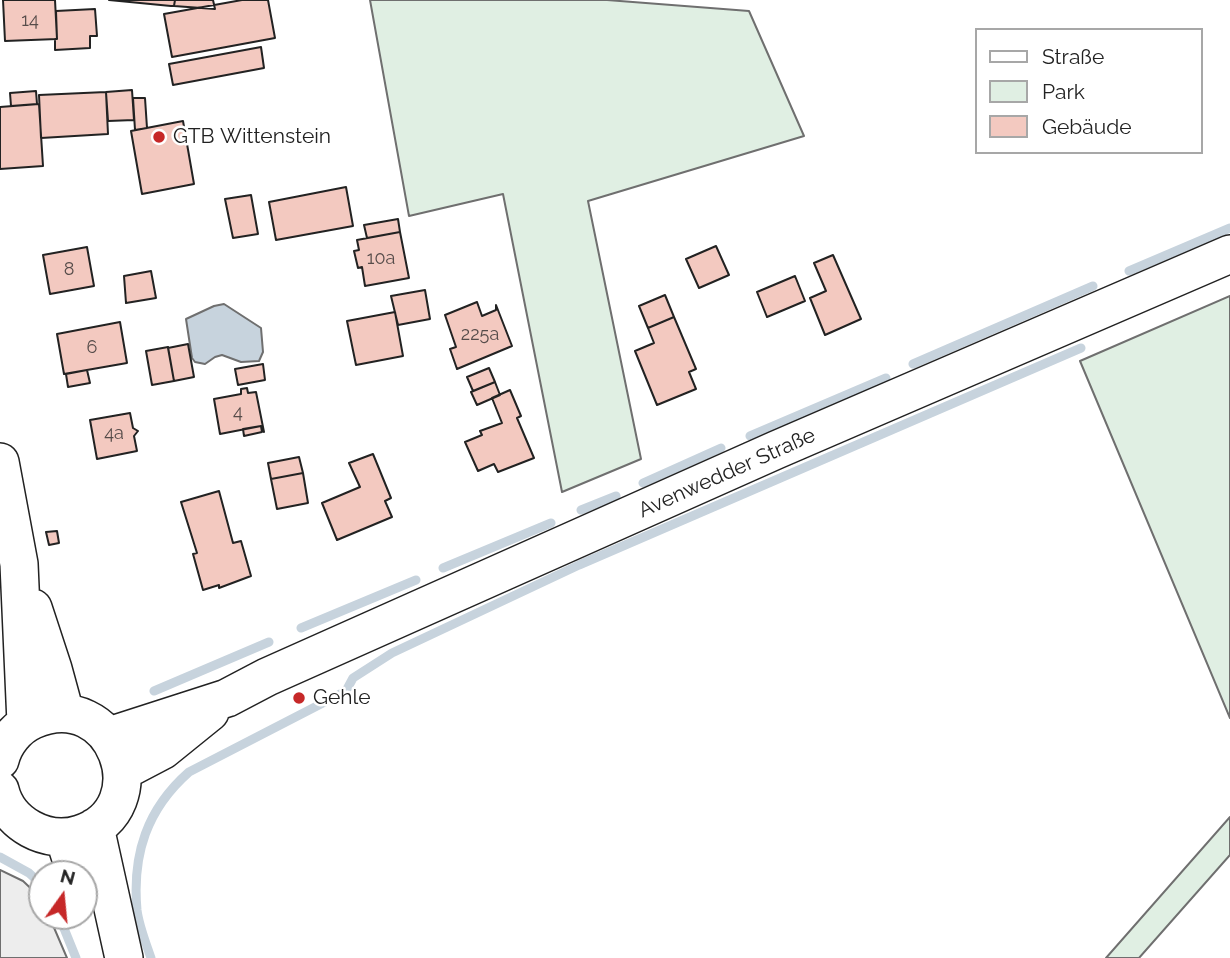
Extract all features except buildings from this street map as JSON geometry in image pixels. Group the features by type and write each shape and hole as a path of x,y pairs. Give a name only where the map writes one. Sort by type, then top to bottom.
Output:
{"main road":[{"name":"Avenwedder Straße","path":"109,736 227,698 267,677 755,459 1230,254"},
{"path":"0,462 19,564 65,713"},
{"path":"19,564 26,723"},
{"name":"Avenwedder Straße","path":"123,771 163,750 227,698"},
{"path":"0,760 10,737 26,723 44,715 65,713 89,720 109,736 118,752 123,771 120,793 111,812 80,832 43,835 24,826 3,806"},
{"path":"77,860 80,832"},
{"path":"80,832 123,958"},
{"path":"98,916 123,958"}],"green space":[{"path":"370,0 607,0 749,11 804,136 588,201 641,459 562,492 503,194 409,216"},
{"path":"1230,296 1230,718 1080,361"},
{"path":"1230,817 1230,855 1139,958 1106,958"}],"shaded area":[{"path":"224,304 261,328 263,352 259,361 241,362 222,355 205,364 195,362 192,358 186,319"},
{"path":"0,870 28,886 28,930 55,930 67,958 0,958"}],"waterway":[{"path":"1129,271 1230,228"},
{"path":"913,364 1093,286"},
{"path":"151,958 137,910 140,851 145,834 162,801 189,772 346,691 353,678 392,653 579,565 1081,348"},
{"path":"750,436 886,378"},
{"path":"643,483 721,448"},
{"path":"581,510 616,496"},
{"path":"443,568 551,523"},
{"path":"301,628 416,580"},
{"path":"154,691 269,642"},
{"path":"0,857 28,872"},
{"path":"65,930 76,958"}],"place":[{"name":"GTB Wittenstein","path":"159,137"},
{"name":"Gehle","path":"299,698"}]}
